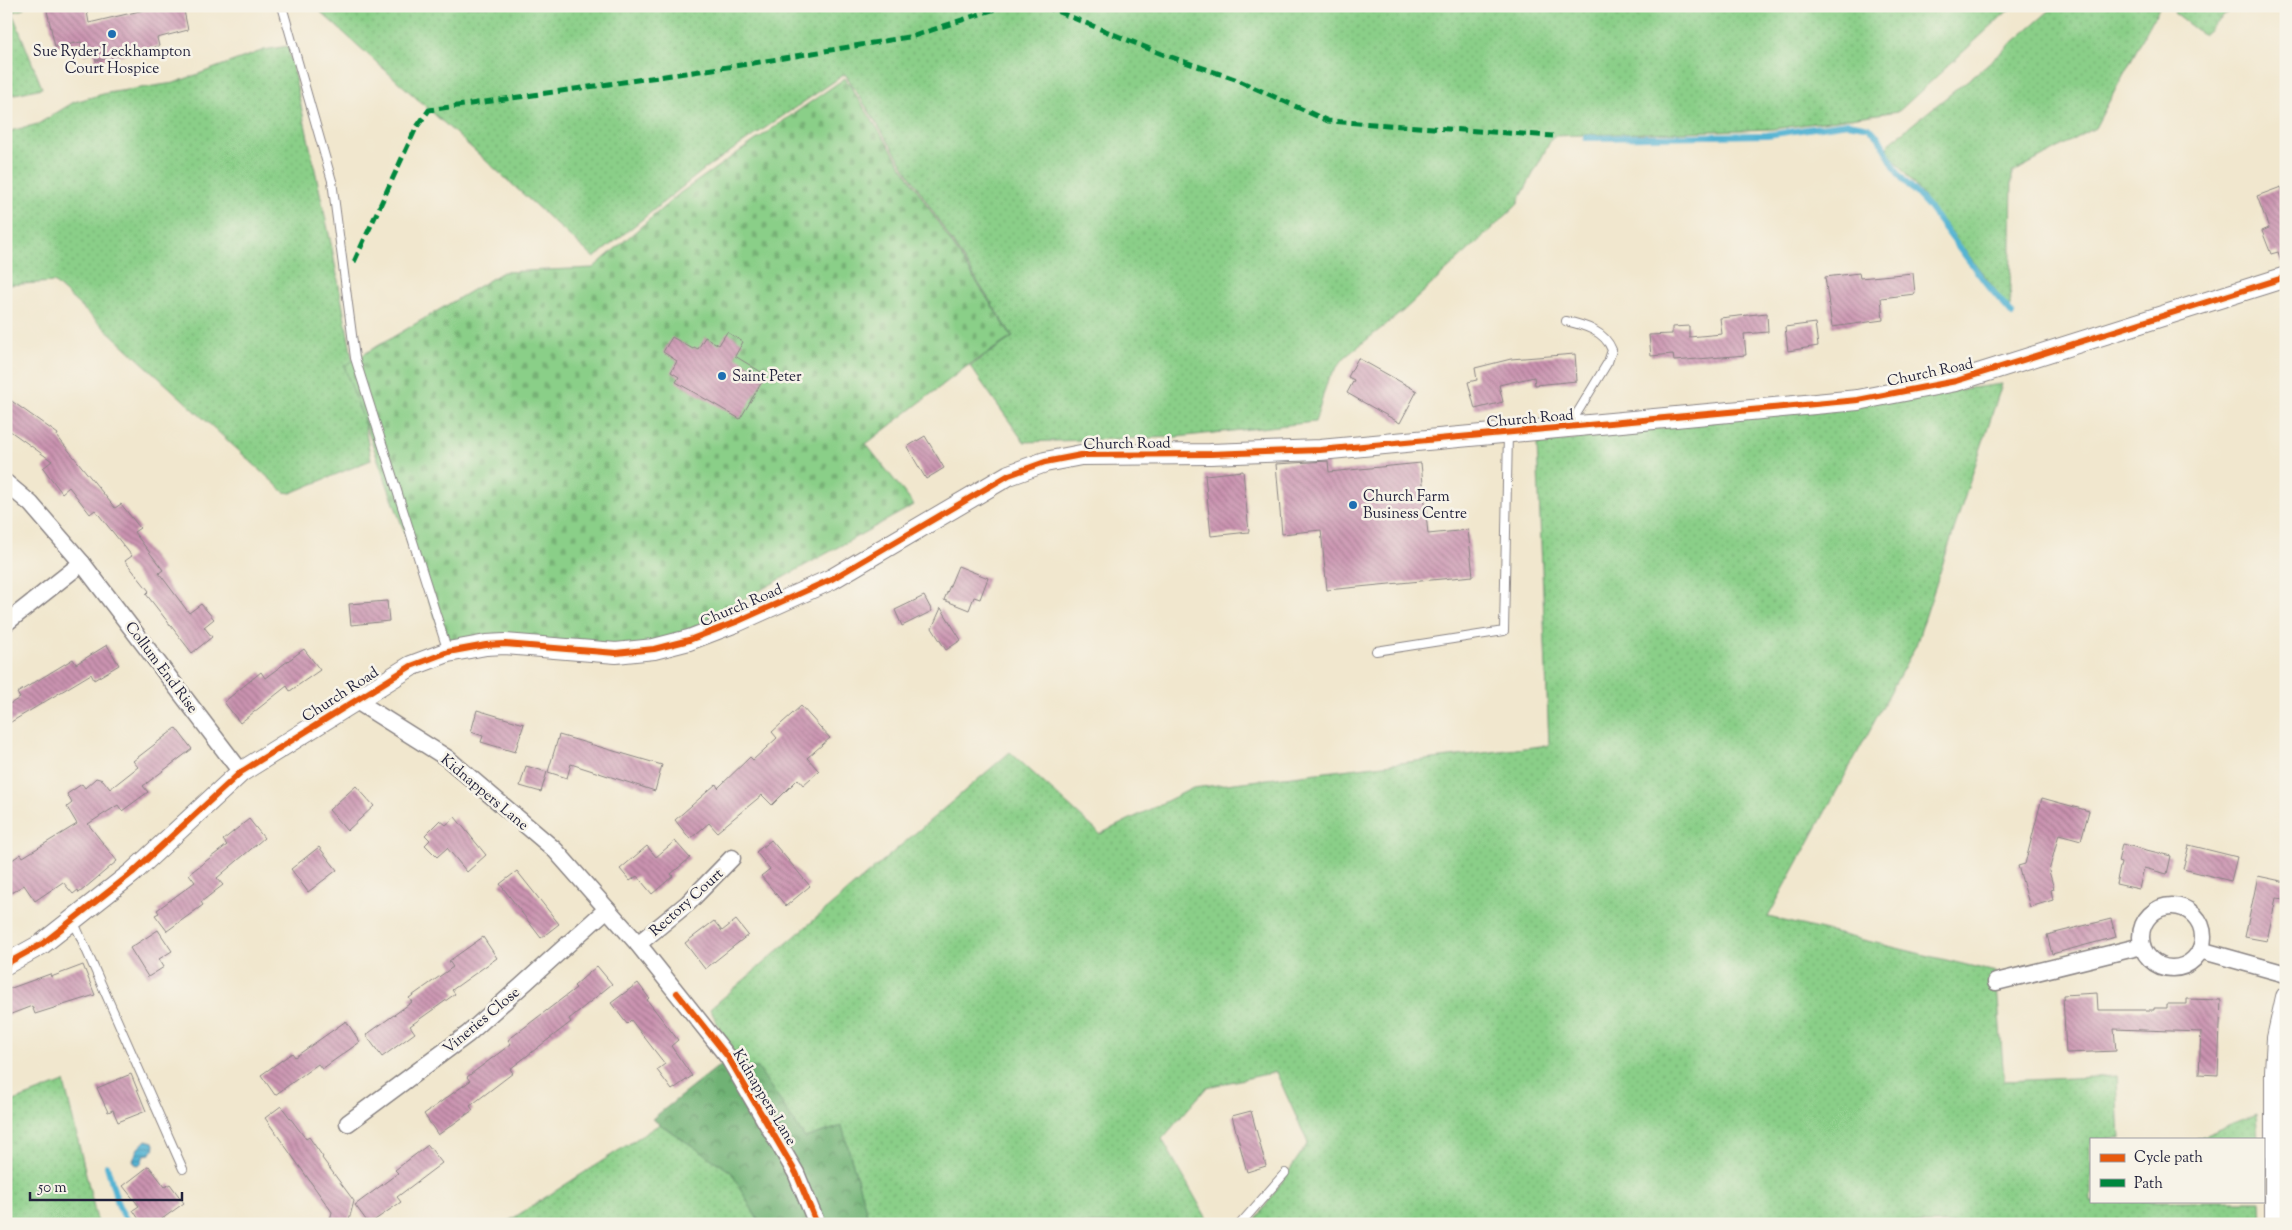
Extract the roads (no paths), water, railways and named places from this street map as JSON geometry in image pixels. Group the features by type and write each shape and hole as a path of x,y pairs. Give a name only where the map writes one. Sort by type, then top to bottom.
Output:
{"street":[{"name":"Church Road","path":"6,964 42,944 132,873 241,772 411,666 448,652 486,645 505,644 616,653 636,652 689,640 736,622 832,579 1009,475 1045,462 1081,455 1210,454 1320,450 1858,400 1956,381 2286,277"},
{"name":"Collum End Rise","path":"6,483 31,504 82,563 241,772"},
{"path":"6,623 82,563"},
{"name":"Kidnappers Lane","path":"355,700 447,758 554,850 638,944 728,1057 796,1173 817,1224"},
{"name":"Rectory Court","path":"638,944 688,903 732,858"},
{"path":"2171,906 2189,911 2196,917 2203,933 2200,950 2190,962 2183,966 2167,968 2152,961 2142,946 2141,930 2148,916 2155,910 2171,906"},
{"name":"Vineries Close","path":"348,1123 468,1034 607,909"},
{"path":"1996,982 2142,946"},
{"path":"2200,950 2286,974"},
{"path":"2275,1224 2275,1071 2277,1038 2286,997"}],"lane":[{"path":"282,6 332,181 355,358 448,652"},
{"path":"1566,321 1597,332 1603,336 1612,350 1608,362 1569,427"},
{"path":"1376,651 1504,631 1508,433"},
{"path":"73,920 183,1169"},
{"path":"1240,1224 1286,1173"}],"water":[{"path":"146,1140 153,1142 155,1148 150,1154 144,1155 141,1164 136,1165 133,1160 138,1148"}],"waterway":[{"path":"1586,138 1767,135 1848,123 1869,127 1879,138 1899,175 1927,205 1985,282 2012,314"},
{"path":"107,1166 119,1207 129,1224"}],"place":[{"name":"Sue Ryder Leckhampton Court Hospice","path":"112,34"},
{"name":"Saint Peter","path":"722,376"},
{"name":"Church Farm Business Centre","path":"1353,505"}]}
